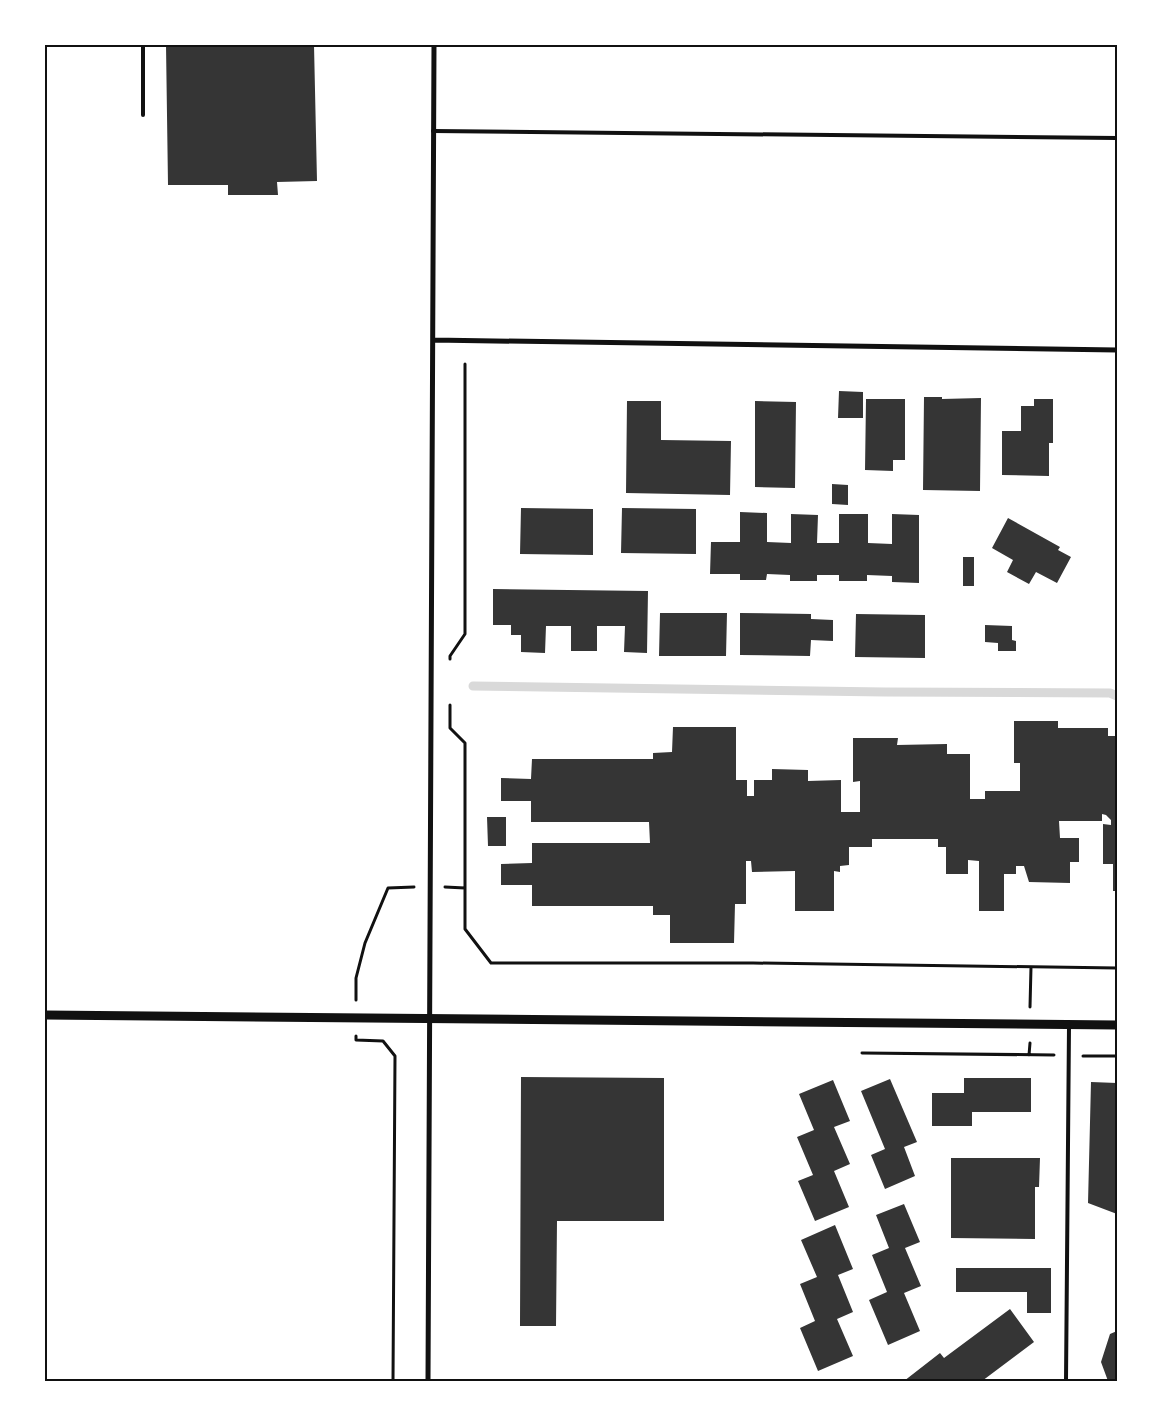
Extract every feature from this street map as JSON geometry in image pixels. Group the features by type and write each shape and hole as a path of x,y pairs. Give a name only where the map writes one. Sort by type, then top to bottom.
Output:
{"street":[{"path":"428,1381 434,45"},
{"path":"433,340 1117,350"},
{"path":"45,1016 1117,1025"}],"lane":[{"path":"143,45 143,115"},
{"path":"433,131 1117,138"},
{"path":"1066,1381 1069,1026"}],"path":[{"path":"450,665 450,656 465,634 465,364"},
{"path":"450,701 450,728 465,743 465,930 491,963 752,963 1117,968"},
{"path":"393,1381 395,1056 383,1041 356,1040 356,978 365,943 388,888 412,887"},
{"path":"449,888 465,888"},
{"path":"1031,967 1031,996"},
{"path":"1029,1050 1029,1055"},
{"path":"862,1053 1117,1056"}],"building":[{"path":"166,45 314,45 317,181 277,182 278,195 228,195 228,185 168,185"},
{"path":"839,391 863,392 863,418 838,418"},
{"path":"924,397 942,397 942,399 981,398 980,491 923,490"},
{"path":"866,399 905,399 905,460 893,460 893,471 865,470"},
{"path":"1034,399 1053,399 1053,443 1049,443 1049,476 1002,475 1002,431 1021,431 1021,406 1034,406"},
{"path":"627,401 661,401 661,440 731,441 730,495 626,493"},
{"path":"755,401 796,402 795,488 755,487"},
{"path":"832,484 848,485 848,505 832,504"},
{"path":"521,508 593,509 593,555 520,554"},
{"path":"622,508 696,509 696,554 621,553"},
{"path":"740,512 767,513 767,542 791,543 791,514 818,515 817,543 839,543 839,514 868,514 868,543 892,544 892,514 919,515 919,583 892,582 892,576 867,575 867,581 839,581 839,575 817,575 817,581 790,581 790,575 767,574 766,580 740,580 740,574 710,574 711,542 740,542"},
{"path":"1008,518 1060,547 1058,550 1071,557 1057,583 1036,572 1029,584 1007,572 1013,560 992,548"},
{"path":"963,557 974,557 974,586 963,586"},
{"path":"493,589 648,591 647,653 624,652 625,626 597,626 597,651 571,651 571,626 546,626 545,653 521,652 521,635 511,635 511,625 493,625"},
{"path":"660,613 727,613 726,656 659,656"},
{"path":"740,613 811,614 811,619 833,620 833,641 811,640 810,656 740,655"},
{"path":"856,614 925,615 925,658 855,657"},
{"path":"985,625 1012,626 1012,640 1016,641 1016,651 998,651 998,643 985,642"},
{"path":"1014,721 1058,721 1058,728 1108,728 1108,736 1117,736 1117,891 1113,891 1113,864 1103,864 1103,824 1111,825 1111,820 1102,814 1102,821 1059,821 1060,838 1079,838 1079,862 1070,862 1070,883 1029,882 1024,866 1016,866 1016,874 1004,874 1004,911 979,911 979,861 968,860 968,874 946,874 946,847 938,847 938,839 872,839 872,847 849,847 849,865 840,866 840,872 834,871 834,911 795,911 795,871 752,872 751,861 746,861 746,904 735,904 734,943 670,943 670,915 653,915 653,906 532,906 532,885 501,885 501,864 532,863 532,843 650,843 649,822 531,822 531,801 501,801 501,778 531,779 532,759 653,759 653,753 672,752 673,727 736,727 736,780 747,780 747,796 754,796 754,780 772,780 772,769 808,770 808,781 841,780 841,812 860,812 860,781 853,782 853,738 898,738 897,745 947,744 947,754 970,754 970,799 985,799 985,791 1020,791 1020,763 1014,763"},
{"path":"487,817 506,817 506,846 488,846"},
{"path":"521,1077 664,1078 664,1221 557,1221 556,1326 520,1326"},
{"path":"964,1078 1031,1078 1031,1112 972,1112 972,1126 932,1126 932,1093 964,1093"},
{"path":"890,1079 917,1142 904,1147 915,1176 885,1189 871,1155 885,1149 861,1091"},
{"path":"833,1080 850,1121 834,1127 850,1164 834,1171 849,1207 815,1221 798,1181 813,1175 797,1137 814,1130 799,1094"},
{"path":"1091,1082 1117,1083 1117,1214 1088,1203"},
{"path":"951,1158 1040,1158 1039,1187 1035,1187 1035,1239 951,1238"},
{"path":"904,1204 920,1242 905,1248 921,1286 904,1293 920,1331 888,1345 869,1300 887,1292 872,1255 889,1248 876,1215"},
{"path":"835,1225 853,1269 838,1275 853,1312 837,1319 853,1356 818,1371 800,1328 815,1321 800,1284 817,1277 801,1240"},
{"path":"956,1268 1051,1268 1051,1313 1027,1313 1027,1292 956,1292"},
{"path":"1010,1309 1034,1342 982,1381 904,1381 940,1353 944,1358"},
{"path":"1117,1331 1117,1381 1108,1381 1101,1362 1110,1334"}],"waterway":[{"path":"473,686 1110,693 1117,696"}]}
